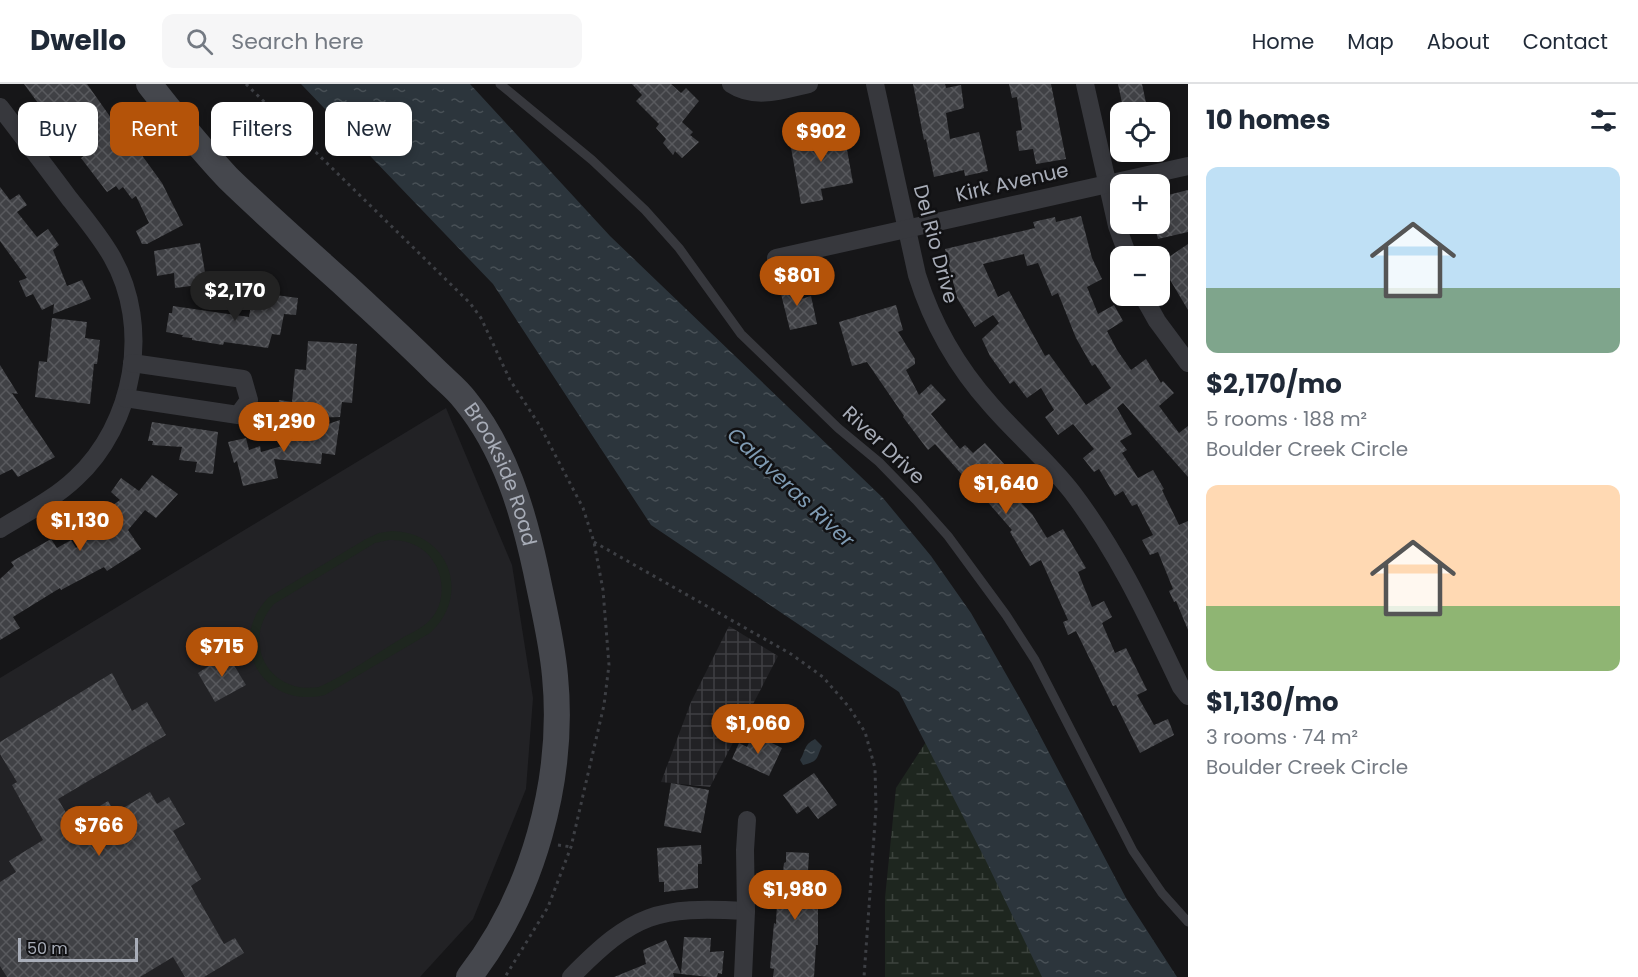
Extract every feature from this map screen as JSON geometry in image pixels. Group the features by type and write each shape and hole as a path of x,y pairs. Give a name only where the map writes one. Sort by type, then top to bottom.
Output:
{"street":[{"name":"Brookside Road","path":"149,84 228,178 402,337 465,400 493,444 511,480 526,525 550,639 556,687 554,756 548,797 530,862 497,934 468,977"},
{"path":"730,84 758,94 809,84"},
{"name":"Del Rio Drive","path":"875,84 906,228 925,300 936,324 959,364 990,405 1070,490 1105,538 1142,605 1181,687 1188,696"},
{"path":"1085,84 1117,226 1124,246"},
{"path":"0,107 95,231 112,257 126,292 132,319 132,363 125,398 117,421 101,448 89,465 63,490 1,527"},
{"name":"Kirk Avenue","path":"777,258 1188,166"},
{"path":"1149,306 1188,363"},
{"path":"125,398 238,415 249,400 243,379 132,363"},
{"path":"743,977 747,820"},
{"path":"571,977 600,948 623,930 646,918 669,911 701,908 746,911"}],"lane":[{"name":"River Drive","path":"500,84 592,160 645,210 679,248 741,334 838,428 879,462 948,536 1006,615 1035,660 1133,852 1162,893 1188,922"}],"path":[{"path":"594,542 791,654 823,677 849,706 865,732 875,768 876,808 864,977"}],"shaded area":[{"path":"446,408 512,565 533,698 526,789 473,919 420,977 0,977 0,678"},
{"path":"729,626 778,656 710,787 661,782 691,702"}],"green space":[{"path":"392,531 412,534 428,542 440,554 448,568 451,584 450,601 443,618 430,633 325,695 303,697 284,692 268,682 257,668 251,652 250,633 256,615 269,597 379,533","holes":["396,540 416,545 422,549 431,558 438,571 442,593 438,608 430,620 360,665 319,687 301,687 286,683 274,674 265,663 260,649 260,634 264,619 274,604 375,543"]},
{"path":"926,742 1047,977 885,977 885,898 896,788"}],"water":[{"name":"Calaveras River","path":"301,84 470,84 610,236 883,498 931,556 971,613 1026,709 1126,898 1177,977 1042,977 985,859 899,692 651,525 493,284 370,156 412,156 412,102 325,102 325,109"},
{"path":"815,739 822,746 818,757 803,765 800,760 805,748"}],"building":[{"path":"24,84 87,84 110,116 110,156 142,156 162,183 183,225 147,244 142,244 136,231 149,223 136,196 132,199 123,187 119,190 116,186 107,192 81,158 98,156 98,102 37,102"},
{"path":"632,84 671,84 681,93 686,88 699,101 682,122 693,132 690,135 699,142 682,158 675,151 673,155 663,143 666,139 656,128 659,124 636,101 642,95"},
{"path":"913,84 945,84 946,88 961,85 964,108 946,113 950,139 979,132 988,171 965,176 964,170 934,177"},
{"path":"1009,84 1051,84 1066,159 1036,164 1033,149 1019,151 1016,131 1022,130 1017,97 1012,98"},
{"path":"1118,84 1142,84 1146,102 1122,102"},
{"path":"833,125 835,135 844,133 853,183 821,189 823,200 801,204 790,142 814,138 812,129"},
{"path":"0,187 10,200 19,194 27,205 17,212 37,237 48,229 59,245 53,250 67,286 82,280 91,299 53,314 54,304 42,310 33,294 26,297 19,281 27,278 0,241"},
{"path":"1188,190 1188,232 1158,239 1157,234 1170,234 1170,194"},
{"path":"1081,216 1092,258 1102,279 1087,287 1098,314 1115,306 1123,321 1107,331 1117,350 1131,370 1146,359 1161,383 1163,381 1174,393 1159,406 1179,433 1188,426 1188,477 1123,403 1117,408 1132,434 1120,441 1127,450 1122,453 1138,478 1153,470 1164,489 1162,490 1179,525 1188,521 1188,630 1176,601 1174,602 1169,591 1173,589 1158,552 1150,555 1142,540 1153,535 1137,504 1132,506 1123,491 1115,496 1099,469 1094,472 1083,458 1094,449 1073,424 1058,435 1045,417 1054,410 1041,388 1027,398 1014,381 1010,384 990,356 982,339 999,323 993,315 975,327 957,298 945,249 1035,228 1033,222 1055,217 1056,222","holes":["1024,254 1027,266 1038,263 1052,296 1058,293 1076,338 1092,366 1095,364 1111,388 1086,405 1049,354 1045,356 1009,291 998,297 983,264"]},
{"path":"200,243 207,284 175,288 174,273 157,276 154,251"},
{"path":"1188,244 1188,310 1170,280 1170,256"},
{"path":"798,282 801,299 811,296 817,324 790,330 779,286"},
{"path":"253,292 298,298 296,315 284,314 280,335 272,334 268,348 224,342 223,345 192,340 192,338 182,337 183,335 166,332 169,313 172,313 173,306 249,317"},
{"path":"896,305 903,330 898,332 915,359 915,364 906,370 919,395 931,384 946,400 931,414 960,449 965,445 973,453 985,443 1018,476 1006,487 1032,514 1047,538 1063,529 1086,568 1078,572 1092,607 1104,601 1112,617 1102,623 1115,653 1126,648 1147,690 1137,695 1154,725 1168,719 1174,735 1140,753 1116,705 1113,706 1076,631 1068,635 1063,622 1068,620 1041,560 1030,566 1010,532 1012,530 972,484 935,444 928,450 867,362 852,366 839,322"},
{"path":"52,318 87,322 85,338 100,340 97,364 94,364 90,404 35,397 39,361 47,362"},
{"path":"308,341 357,344 352,403 342,402 340,417 277,419 279,400 292,402 295,369 306,370"},
{"path":"0,365 18,394 12,393 55,457 18,477 12,469 0,475"},
{"path":"340,420 335,455 322,453 321,464 274,459 278,478 243,486 237,461 234,463 228,442 246,438 249,450 260,446 261,452 282,446 283,439"},
{"path":"152,422 218,432 213,474 195,472 197,462 179,460 182,447 152,445 153,441 148,441"},
{"path":"152,475 178,494 156,518 145,510 128,530 141,549 107,571 104,567 61,590 60,588 13,617 20,628 0,640 0,579 14,566 11,562 51,539 57,548 71,540 76,548 100,530 93,519 120,500 111,492 121,478 139,491"},
{"path":"227,654 246,685 215,702 198,673"},
{"path":"112,673 132,711 147,702 166,735 58,799 72,823 108,801 115,813 150,792 157,804 169,797 185,824 173,831 201,879 191,886 224,944 235,938 244,953 204,977 185,977 173,957 140,977 7,977 0,966 0,882 16,872 9,861 43,840 12,785 17,782 0,754 0,742"},
{"path":"753,734 782,748 769,776 732,759 739,743 747,747"},
{"path":"814,773 837,805 818,819 808,806 797,814 783,795"},
{"path":"671,783 709,790 701,833 664,826"},
{"path":"701,845 702,864 698,864 698,888 664,892 664,882 659,882 657,848"},
{"path":"786,852 809,853 808,871 813,871 812,902 818,901 818,945 816,945 814,977 773,977 774,969 770,968 774,923 776,924 778,879 780,879 780,871 783,872 786,862"},
{"path":"684,937 711,938 710,952 724,951 722,974 718,973 717,977 709,977 681,974"},
{"path":"666,940 681,974 673,973 674,977 614,977 646,964 643,950"}]}
